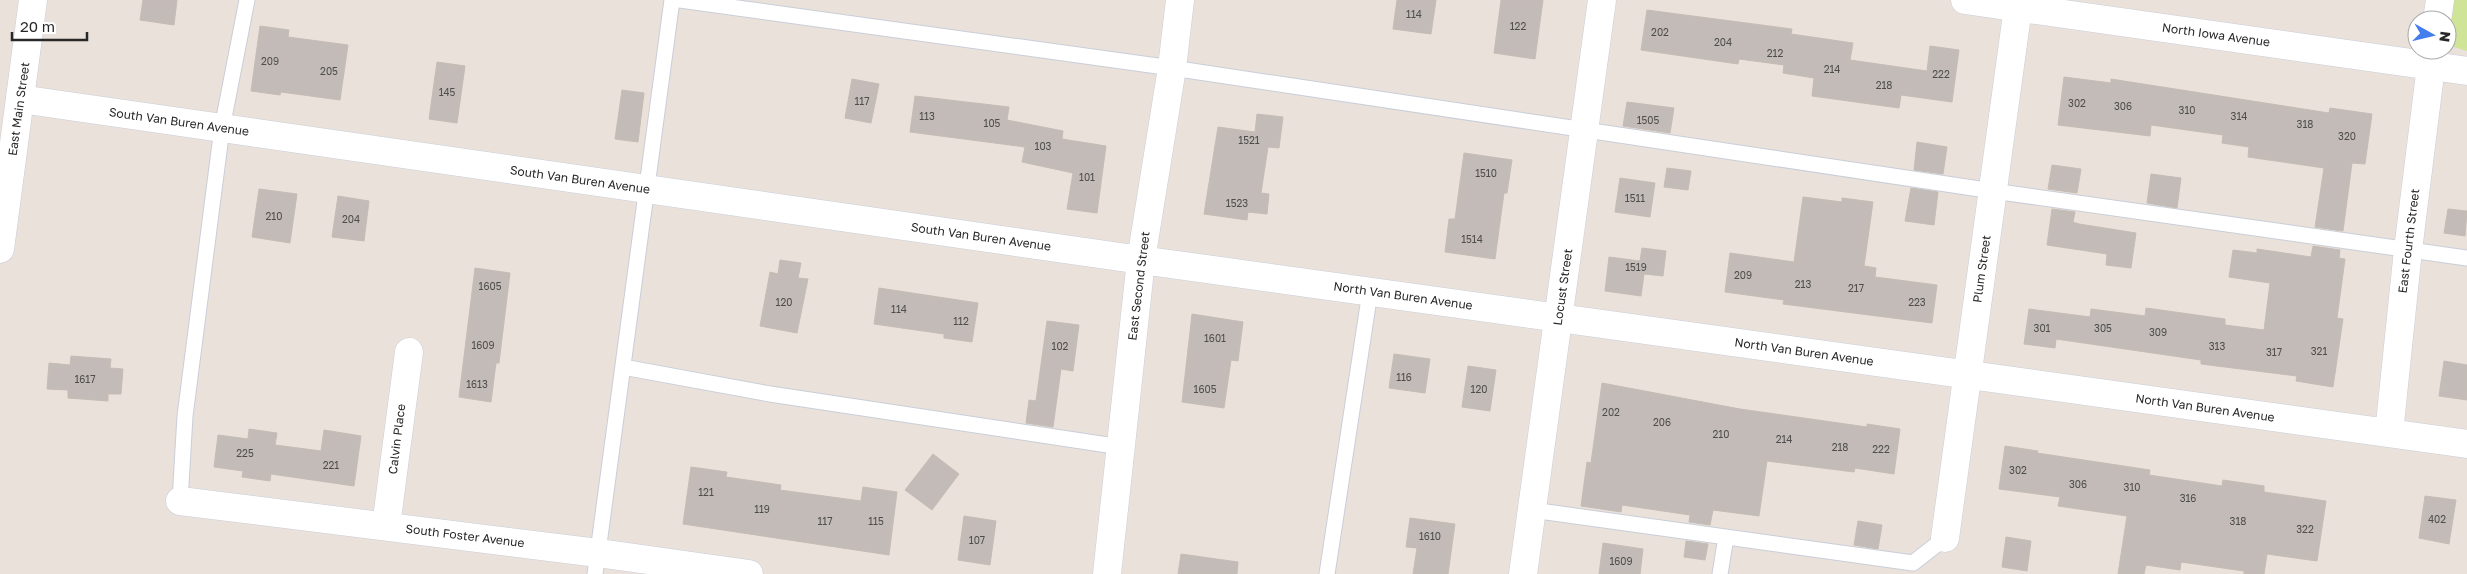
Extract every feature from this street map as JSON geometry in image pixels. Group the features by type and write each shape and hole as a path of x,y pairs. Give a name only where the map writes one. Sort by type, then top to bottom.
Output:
{"street":[{"name":"East Main Street","path":"0,248 34,0"},
{"name":"East Second Street","path":"1107,574 1141,260 1172,68 1180,0"},
{"name":"Locust Street","path":"1523,574 1602,0"},
{"name":"North Iowa Avenue","path":"1965,0 2019,4 2407,55"},
{"name":"Plum Street","path":"1945,538 2019,4"},
{"name":"East Fourth Street","path":"2389,433 2408,250 2432,60"},
{"name":"North Iowa Avenue","path":"2437,60 2467,71"},
{"name":"South Van Buren Avenue","path":"20,99 1141,260"},
{"name":"North Van Buren Avenue","path":"1141,260 2467,444"},
{"name":"Calvin Place","path":"386,526 409,352"},
{"name":"South Foster Avenue","path":"180,501 386,526 597,563 749,574"}],"lane":[{"path":"180,501 185,416 222,128 247,0"},
{"path":"597,563 672,0"},
{"path":"680,0 1172,68 1584,131 2467,258"},
{"path":"1327,574 1370,292"},
{"path":"623,367 770,394 1121,447"},
{"path":"1532,510 1913,563 1945,538"},
{"path":"1720,574 1726,537"}],"green space":[{"path":"2450,0 2467,0 2467,51 2457,48 2457,10 2449,10"}],"building":[{"path":"143,0 177,0 174,25 140,20"},
{"path":"1397,0 1436,0 1431,34 1393,29"},
{"path":"1501,0 1543,0 1535,59 1494,53"},
{"path":"1647,10 1792,29 1791,34 1853,43 1850,60 1927,71 1930,46 1959,50 1952,102 1901,95 1899,108 1812,96 1814,78 1783,73 1784,65 1739,59 1738,64 1641,50"},
{"path":"260,26 289,30 288,37 348,45 340,100 281,92 280,95 251,91"},
{"path":"437,62 465,66 457,123 429,119"},
{"path":"2064,77 2111,83 2111,79 2329,113 2330,108 2372,114 2365,164 2352,163 2343,231 2315,227 2324,168 2248,157 2249,147 2222,143 2223,135 2151,125 2150,136 2058,125"},
{"path":"852,79 879,84 871,123 845,118"},
{"path":"622,90 644,93 638,142 615,139"},
{"path":"915,96 1009,107 1007,120 1063,131 1062,139 1106,146 1097,213 1067,209 1073,173 1022,162 1025,147 910,132"},
{"path":"1627,102 1674,108 1670,133 1623,126"},
{"path":"1257,114 1283,117 1279,148 1268,147 1261,193 1269,194 1267,214 1248,212 1247,220 1204,214 1218,127 1255,132"},
{"path":"1917,142 1947,147 1943,174 1914,170"},
{"path":"1464,153 1512,160 1507,193 1504,193 1495,259 1445,252 1449,219 1455,219"},
{"path":"2052,165 2081,169 2077,193 2048,189"},
{"path":"1667,168 1691,171 1688,190 1664,187"},
{"path":"2151,174 2181,178 2177,208 2147,203"},
{"path":"1620,178 1655,183 1650,217 1615,212"},
{"path":"1911,188 1938,192 1934,225 1905,221"},
{"path":"259,189 297,194 290,243 252,237"},
{"path":"338,196 369,201 364,241 332,237"},
{"path":"1803,197 1842,202 1842,198 1873,202 1864,266 1876,268 1875,277 1937,285 1932,323 1783,304 1784,300 1725,292 1730,253 1794,262"},
{"path":"2052,209 2075,212 2073,222 2079,224 2136,233 2131,268 2106,265 2107,254 2047,245"},
{"path":"2448,209 2467,211 2465,236 2444,233"},
{"path":"2313,246 2340,250 2339,258 2345,259 2337,318 2343,319 2333,387 2296,381 2297,376 2201,364 2201,360 2056,339 2055,348 2024,344 2029,309 2090,317 2091,309 2145,316 2146,308 2225,319 2225,325 2264,330 2270,283 2229,277 2233,250 2257,253 2257,249 2311,257"},
{"path":"1642,248 1666,251 1663,276 1644,274 1641,296 1605,291 1609,257 1640,261"},
{"path":"780,260 801,263 798,278 808,279 797,333 760,326 770,272 778,274"},
{"path":"475,268 510,273 499,363 496,363 491,402 459,397"},
{"path":"879,288 978,303 972,342 944,338 944,334 874,324"},
{"path":"1192,314 1243,322 1238,361 1231,360 1224,408 1182,402"},
{"path":"1047,321 1079,325 1073,371 1061,369 1053,427 1026,423 1029,400 1036,401"},
{"path":"1394,354 1430,359 1425,393 1389,388"},
{"path":"71,356 111,359 110,368 123,369 121,394 108,394 108,401 68,398 68,390 47,389 49,363 70,365"},
{"path":"2444,361 2467,365 2467,400 2439,396"},
{"path":"1468,366 1496,370 1490,411 1462,407"},
{"path":"1602,383 1740,409 1867,427 1867,424 1900,429 1894,474 1855,468 1854,472 1767,461 1759,516 1713,510 1710,525 1689,522 1690,515 1622,505 1621,512 1581,506 1587,462 1591,463"},
{"path":"249,429 277,433 275,445 321,451 324,430 361,436 354,486 271,474 270,481 242,477 243,471 214,467 218,435 248,439"},
{"path":"2005,446 2038,451 2037,453 2150,470 2149,475 2222,486 2223,480 2264,486 2264,492 2326,501 2317,561 2267,554 2264,574 2244,574 2244,571 2181,562 2180,570 2146,565 2144,574 2118,574 2127,516 2058,506 2060,497 1999,489"},
{"path":"933,454 959,474 932,510 905,490"},
{"path":"691,467 727,472 726,477 781,485 780,490 861,501 863,487 897,492 889,555 683,524"},
{"path":"2425,496 2456,500 2449,544 2419,538"},
{"path":"964,516 996,521 990,565 958,560"},
{"path":"1410,518 1455,524 1448,574 1413,574 1417,548 1406,547"},
{"path":"1858,521 1882,525 1878,549 1854,545"},
{"path":"2006,537 2031,541 2027,571 2002,567"},
{"path":"1686,541 1708,544 1705,560 1684,557"},
{"path":"1603,543 1643,549 1640,574 1599,574"},
{"path":"1181,554 1238,562 1237,574 1178,574"}]}
